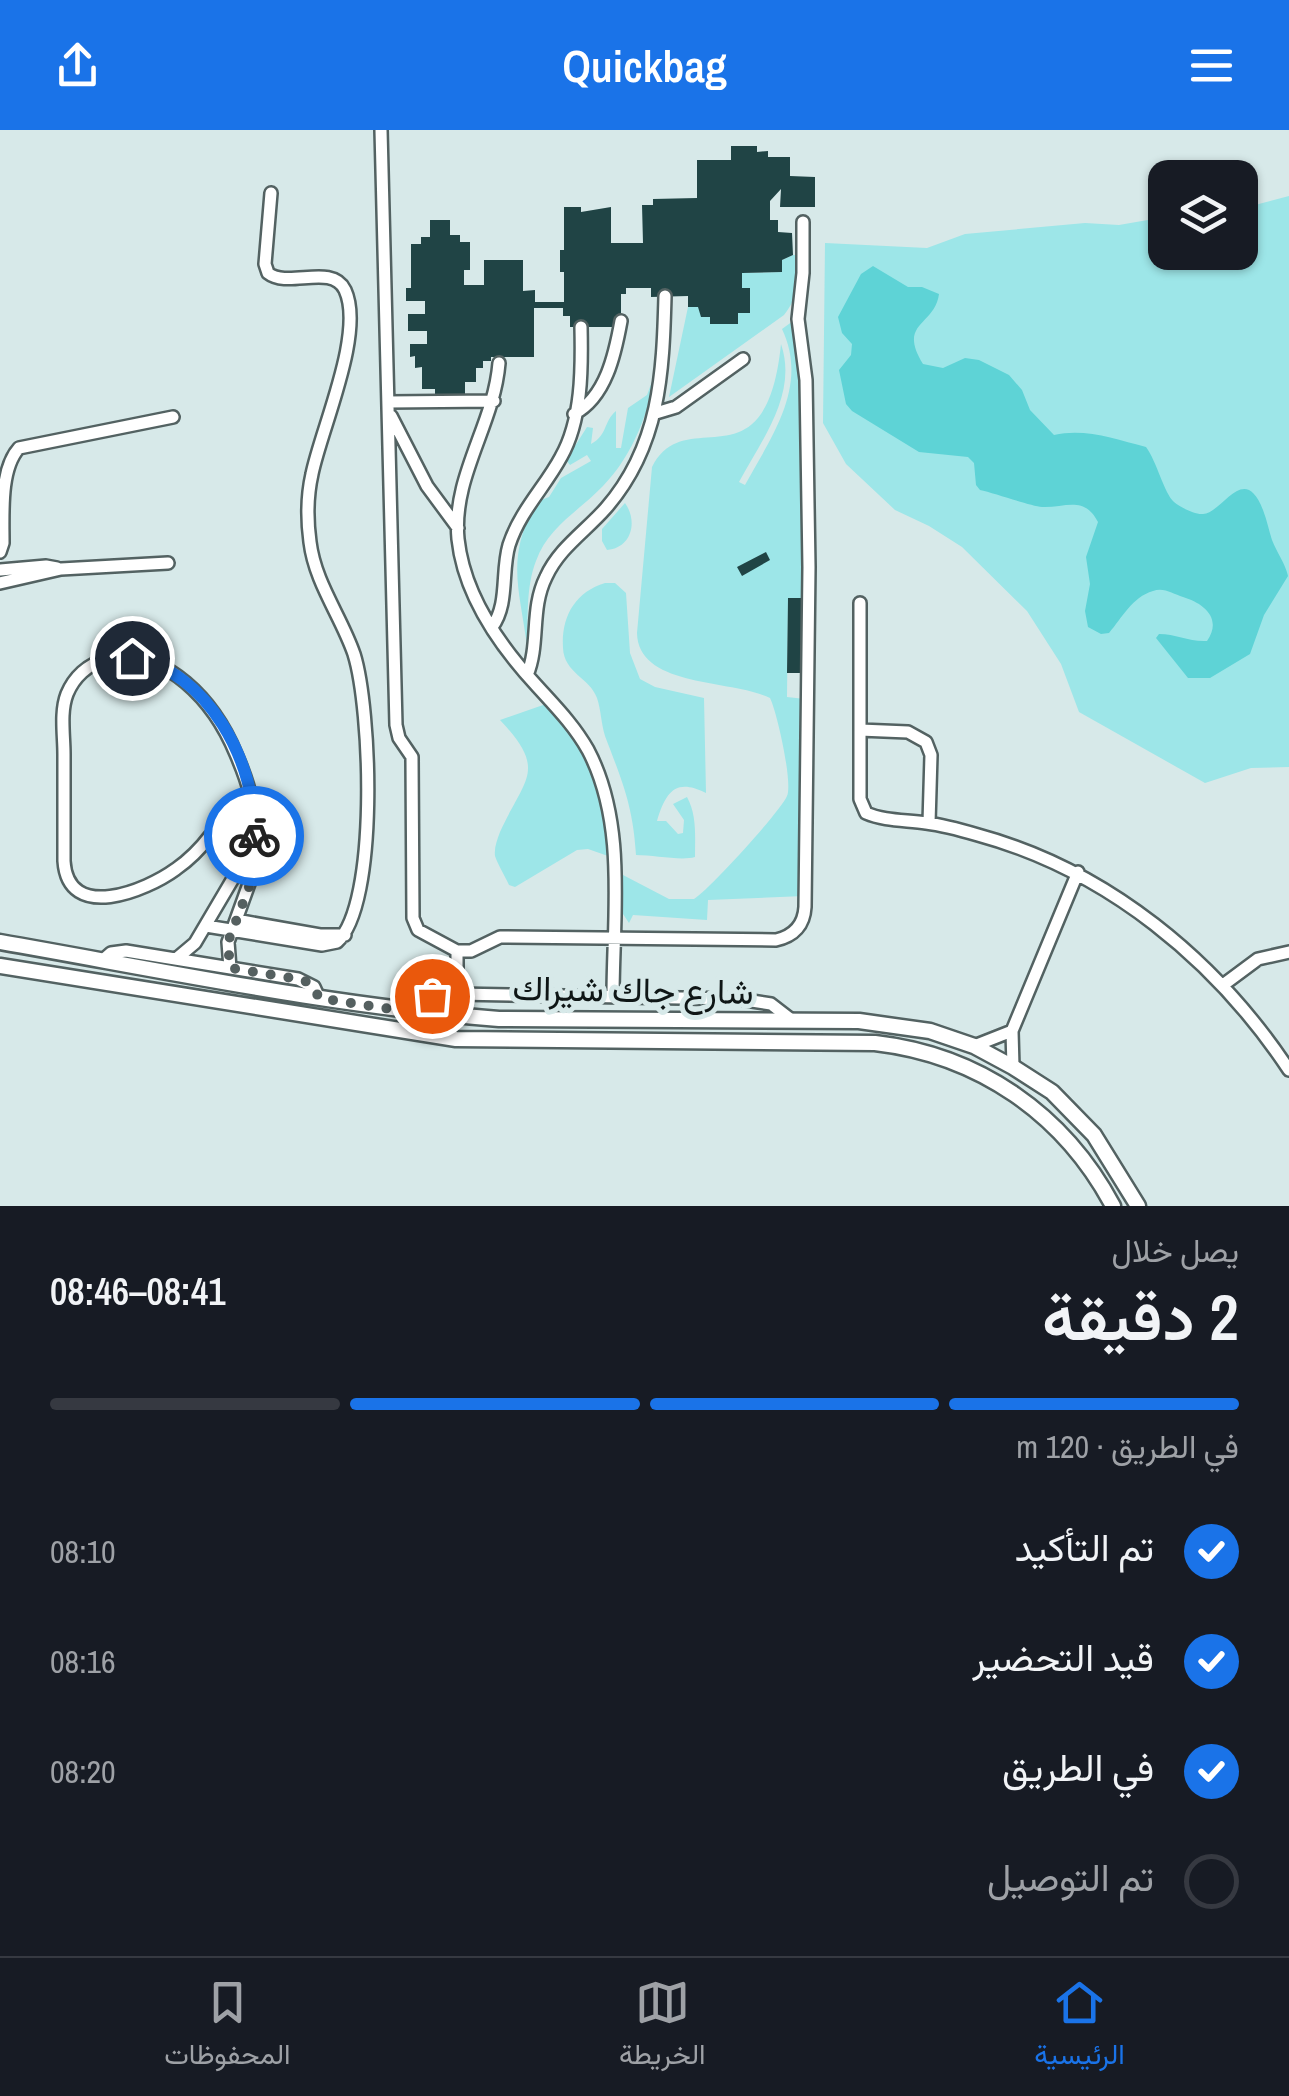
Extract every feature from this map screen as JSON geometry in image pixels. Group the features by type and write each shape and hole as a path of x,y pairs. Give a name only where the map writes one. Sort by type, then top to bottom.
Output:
{"street":[{"path":"382,130 396,726 412,757 412,918 418,930 457,950 471,950 500,937 776,940 791,934 804,915 809,568 806,380 798,319 804,273 803,222"},
{"path":"206,926 234,925 320,936 345,934 356,911 365,837 369,786 366,724 354,654 312,556 308,507 312,476 345,357 347,298 344,288 331,278 280,280 268,273 265,264 272,194"},
{"path":"527,675 537,601 547,574 561,552 618,492 640,457 656,413 663,370 665,296"},
{"path":"574,414 588,406 597,394 622,321"},
{"path":"492,628 502,606 504,568 511,540 525,510 562,456 580,376 581,327"},
{"path":"656,413 676,407 743,359"},
{"path":"499,363 494,401 461,486 458,528 466,576 492,628 578,734 604,789 612,829 613,997"},
{"path":"388,406 494,401"},
{"path":"388,406 427,486 458,528"},
{"path":"23,567 2,547 4,472 19,448 172,418"},
{"path":"2,574 168,564"},
{"path":"2,574 23,567 61,569"},
{"path":"860,603 863,810 870,816 929,823 980,835 1078,872 1154,924 1223,986 1289,1070"},
{"path":"210,836 174,871 129,892 97,898 82,894 70,883 64,861 64,711 72,684 90,666 120,658 154,662 181,678 206,703 230,740 248,786 255,829 250,861"},
{"path":"860,730 908,732 926,742 931,755 929,823"},
{"path":"230,968 227,951 254,874 250,861"},
{"path":"176,959 190,949 206,926 242,863 250,861"},
{"path":"1014,1067 1012,1030 1078,872"},
{"name":"شارع جاك شيراك","path":"0,942 397,1010 499,1019 895,1024 930,1031 974,1046 1052,1092 1107,1151 1138,1206"},
{"path":"103,960 121,950 304,980 319,998"},
{"path":"457,950 457,994"},
{"path":"1223,986 1258,959 1289,952"},
{"name":"شارع جاك شيراك","path":"0,966 456,1039 875,1043 918,1050 984,1074 1034,1108 1067,1139 1113,1206"},
{"path":"397,1010 414,1000 457,994 757,1000 770,1004 793,1021"},
{"path":"974,1046 1012,1030"}],"shaded area":[{"path":"1289,196 1289,767 1251,768 1205,783 1079,712 1061,664 1027,611 962,547 895,510 846,464 823,423 825,243 927,248 965,234 1148,220 1148,270 1258,270 1258,204"},
{"path":"800,255 799,279 784,315 669,397 688,307 698,307 710,317 710,324 738,324 738,313 750,313 750,288 742,288 742,273 782,272 782,260"},
{"path":"873,266 908,287 922,287 939,294 914,340 923,364 943,368 965,358 979,360 1009,375 1022,390 1030,410 1054,435 1089,434 1146,447 1170,498 1192,512 1211,512 1241,489 1256,496 1288,576 1264,615 1250,654 1210,678 1188,678 1156,638 1165,634 1207,641 1212,619 1197,603 1165,590 1139,598 1109,633 1101,634 1088,627 1085,611 1090,584 1086,557 1098,522 1087,508 1042,507 980,490 974,463 968,457 919,452 852,411 846,404 839,370 851,355 852,344 842,333 838,317 861,274"},
{"path":"793,321 802,359 806,598 788,599 787,697 805,699 804,896 708,900 707,920 633,915 629,923 623,914 623,875 669,899 694,899 744,850 787,796 786,763 770,698 670,673 653,664 641,651 637,633 652,467 667,449 684,440 743,430 759,416 773,389 781,344 785,381 781,398 767,433 739,482 745,485 784,410 791,371 782,329"},
{"path":"657,368 645,416 632,446 614,474 556,529 541,549 531,581 527,646 518,589 518,557 536,502 549,497 561,478 591,461 587,455 570,465 566,460 587,427 593,428 591,444 616,411 616,448 621,448 628,408 647,395"},
{"path":"625,503 631,518 630,532 622,544 607,550 602,529"},
{"path":"615,583 626,593 630,653 640,679 655,687 704,698 706,793 687,787 674,790 657,821 666,821 678,834 683,833 684,820 673,804 687,797 694,818 695,857 636,855 629,807 605,736 597,698 564,657 564,626 572,607 594,587"},
{"path":"546,704 574,738 594,773 605,811 608,856 588,849 577,850 515,887 509,885 495,850 524,786 528,763 515,737 500,720"}],"building":[{"path":"731,146 757,146 757,152 768,151 768,157 790,157 790,176 815,177 815,207 780,207 781,189 770,201 770,220 778,220 778,232 792,233 793,255 782,260 782,272 742,273 742,288 750,288 750,313 738,313 738,324 710,324 710,317 701,317 698,307 688,307 688,296 651,297 651,288 626,288 626,294 621,294 621,317 614,317 614,327 570,327 570,316 563,316 563,308 534,308 534,357 491,357 491,361 483,361 483,368 476,368 476,382 465,382 465,397 435,397 435,389 422,389 422,367 415,368 410,344 427,344 427,331 408,331 408,314 425,314 425,301 406,301 406,288 411,288 411,244 421,244 421,237 430,237 430,220 450,220 450,235 460,235 460,242 470,242 470,270 464,270 464,285 484,285 484,260 523,260 523,291 535,290 535,302 564,302 560,250 564,250 564,207 581,207 581,212 611,207 611,243 643,243 642,205 653,205 653,199 697,198 697,160 731,160"},
{"path":"766,552 770,560 742,576 737,567"},
{"path":"788,598 806,598 806,673 787,673"}],"way so far":[{"path":"254,836 250,861 254,874 228,942 230,968 304,980 319,998 397,1010 432,996"}],"route":[{"path":"132,658 154,662 181,678 225,730 252,805 254,836"}]}
